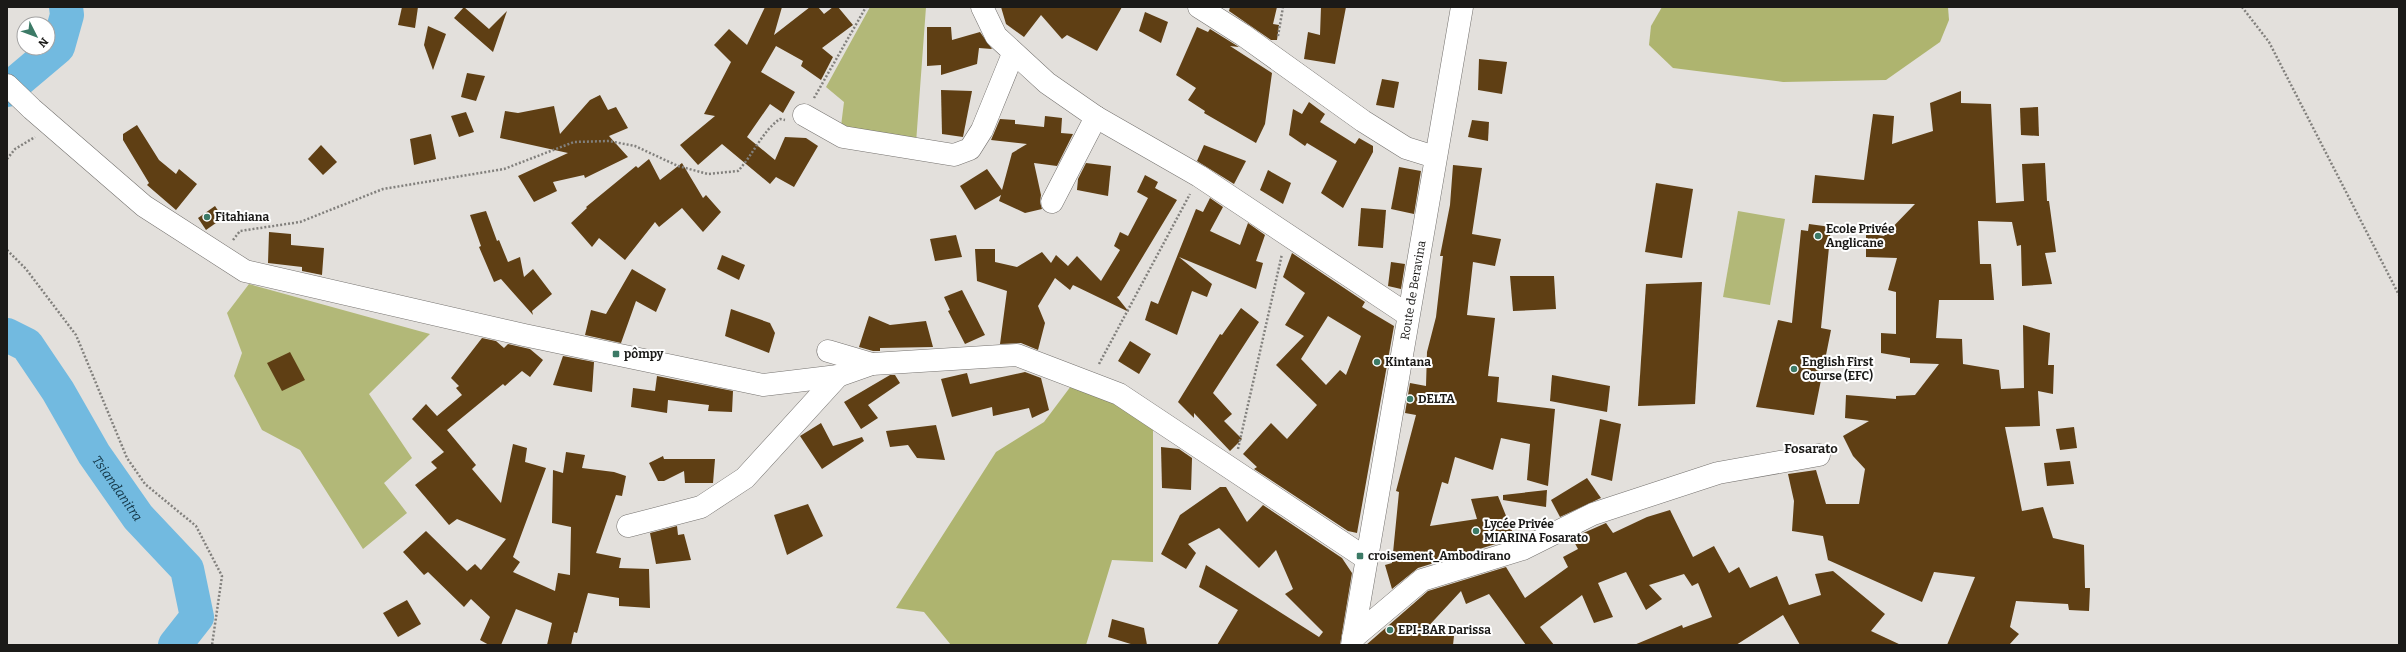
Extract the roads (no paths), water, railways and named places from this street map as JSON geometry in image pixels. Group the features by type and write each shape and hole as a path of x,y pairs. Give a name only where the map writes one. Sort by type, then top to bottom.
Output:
{"street":[{"path":"982,7 996,36 1013,54 1047,83 1096,117 1199,176 1408,316"},
{"path":"1199,7 1276,57 1363,121 1406,148 1435,158"},
{"name":"Route de Beravina","path":"1353,642 1462,7"},
{"path":"804,115 843,137 954,155 970,149 982,130 1013,54"},
{"path":"7,85 53,128 144,206 245,272 524,335 764,385 838,376 872,364 1017,355 1089,384 1119,394 1367,559"},
{"path":"1052,202 1096,117"},
{"path":"828,351 872,364"},
{"path":"628,526 701,507 745,478 838,376"},
{"path":"1353,642 1422,580 1523,549 1593,514 1718,473 1819,454"}],"waterway":[{"name":"Tsiandanitra","path":"7,90 58,47 67,15 66,7"},
{"name":"Tsiandanitra","path":"7,335 27,345 58,391 94,454 138,517 187,569 197,617 175,645"}],"place":[{"name":"Fitahiana","path":"207,217"},
{"name":"Ecole Privée Anglicane","path":"1818,236"},
{"name":"pômpy","path":"616,354"},
{"name":"Kintana","path":"1377,362"},
{"name":"English First Course (EFC)","path":"1794,369"},
{"name":"DELTA","path":"1410,399"},
{"name":"Lycée Privée MIARINA Fosarato","path":"1476,531"},
{"name":"croisement_Ambodirano","path":"1360,556"},
{"name":"EPI-BAR Darissa","path":"1390,630"}],"district":[{"name":"Fosarato","path":"1811,448"}]}
